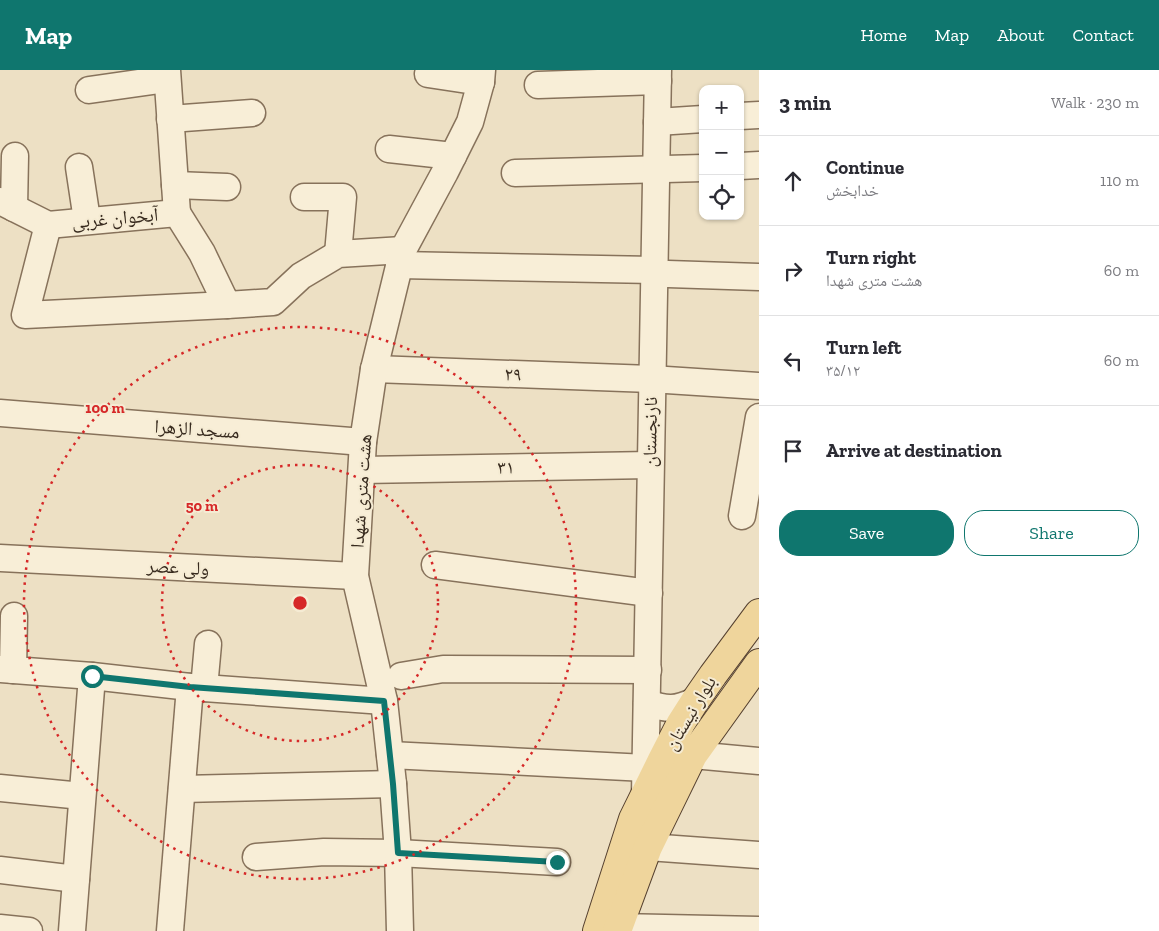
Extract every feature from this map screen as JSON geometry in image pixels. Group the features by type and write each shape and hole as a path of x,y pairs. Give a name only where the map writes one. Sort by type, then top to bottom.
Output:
{"main road":[{"name":"بلوار نیستان","path":"611,930 632,819 646,782 695,701 759,613"},
{"name":"بلوار نیستان","path":"611,930 648,847 694,754 755,675"}],"street":[{"path":"428,74 482,76"},
{"path":"89,90 167,75 177,213"},
{"path":"538,85 658,75"},
{"name":"نارنجستان","path":"646,782 652,379 661,272 656,170 658,75"},
{"name":"هشت متری شهدا","path":"400,931 398,853 384,701 355,576 364,442 374,369 401,258 470,122 482,76"},
{"path":"170,119 252,112"},
{"path":"744,116 759,115"},
{"path":"657,122 699,119"},
{"path":"389,149 453,156"},
{"path":"7,205 15,156"},
{"path":"744,166 759,165"},
{"path":"79,167 87,220"},
{"path":"515,173 699,168"},
{"path":"175,185 228,187"},
{"path":"304,197 343,197 338,254"},
{"name":"آبخوان غربی","path":"7,205 48,225 177,213 202,253 226,305"},
{"path":"48,225 25,314 273,302 302,276 338,254 759,277"},
{"name":"۲۹","path":"374,369 652,379 759,386"},
{"name":"مسجد الزهرا","path":"0,413 364,442"},
{"path":"742,516 759,416"},
{"name":"۳۱","path":"362,470 650,465"},
{"name":"ولی عصر","path":"0,558 355,576"},
{"path":"435,565 649,593"},
{"path":"14,616 7,669 197,687 384,701"},
{"path":"170,931 182,789 197,687 208,644"},
{"path":"401,676 443,669 648,670"},
{"path":"72,931 92,676"},
{"path":"648,703 666,709 680,708 695,701"},
{"path":"694,754 759,761"},
{"path":"390,755 646,782"},
{"path":"182,789 393,784"},
{"path":"0,788 82,796"},
{"path":"648,847 759,855"},
{"path":"256,857 324,852 398,853 557,862"},
{"path":"0,870 76,879"},
{"path":"0,928 29,931"},
{"path":"611,930 759,930"}],"route":[{"path":"92,676 190,687 384,701 398,853 557,862"}]}
